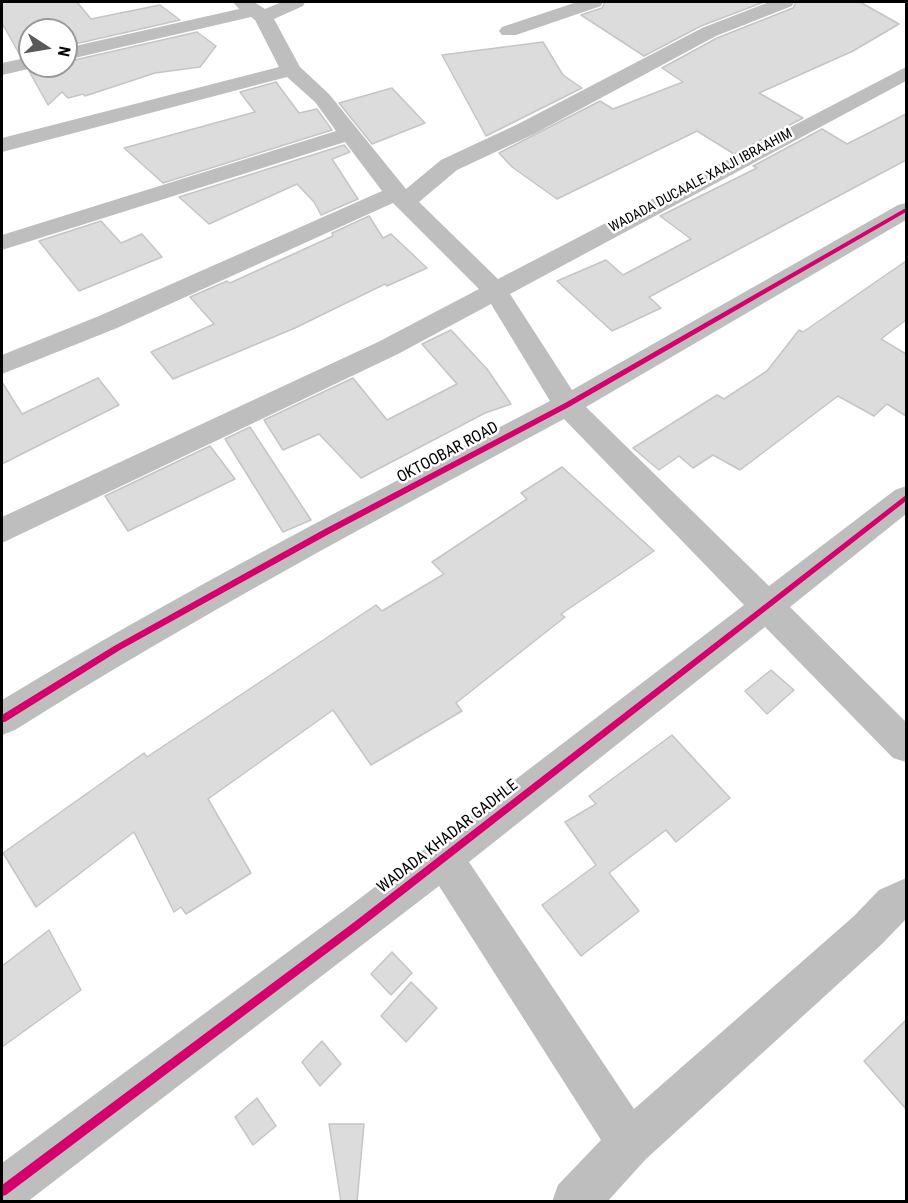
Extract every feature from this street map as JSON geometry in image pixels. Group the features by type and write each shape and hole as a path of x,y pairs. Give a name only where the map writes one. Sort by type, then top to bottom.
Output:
{"street":[{"path":"78,51 296,2"},
{"path":"509,31 594,2"},
{"path":"2,365 401,197 449,165 526,129 709,32 785,2"},
{"path":"253,10 291,70 322,98 348,134 401,197 495,290 567,405 765,607 906,746"},
{"path":"2,69 18,66"},
{"path":"2,145 291,70"},
{"name":"WADADA DUCAALE XAAJI IBRAAHIM","path":"2,531 388,348 906,73"},
{"path":"2,243 348,134"},
{"name":"OKTOOBAR ROAD","path":"2,719 128,642 326,532 567,405 906,210"},
{"name":"WADADA KHADAR GADHLE","path":"2,1191 443,858 906,498"},
{"path":"443,858 630,1143"},
{"path":"575,1202 630,1143 868,930 893,904 906,898"}],"building":[{"path":"2,2 77,2 91,19 160,5 180,20 78,43 78,18 18,18 18,52 2,23"},
{"path":"605,2 764,2 701,26 644,56 581,15 602,8"},
{"path":"796,2 860,2 899,24 853,51 759,93 803,118 734,154 697,131 557,199 512,167 499,153 600,101 613,109 683,82 662,68 717,38 793,8"},
{"path":"197,32 216,46 200,67 155,73 85,96 83,94 68,98 62,92 48,105 33,78 78,78 78,59"},
{"path":"543,42 563,75 582,88 486,136 442,55"},
{"path":"276,82 299,113 317,109 332,130 163,183 124,148 255,112 240,92"},
{"path":"392,88 425,123 372,144 339,103"},
{"path":"906,114 906,160 649,297 661,308 612,331 557,281 606,260 623,275 691,239 660,216 757,168 753,166 822,129 847,144"},
{"path":"344,145 350,152 332,159 358,199 321,215 314,202 297,184 209,224 179,197"},
{"path":"369,216 383,238 391,234 427,268 387,286 385,284 295,328 173,379 151,352 214,324 190,297 227,281 230,283 333,236 332,233"},
{"path":"101,221 121,243 142,234 162,257 79,291 39,241"},
{"path":"906,261 906,320 881,339 906,354 906,416 887,404 874,416 838,396 740,470 713,455 693,468 679,456 659,470 633,448 717,395 724,399 767,371 799,330 803,332"},
{"path":"451,330 487,369 511,404 485,413 361,478 319,434 283,450 264,420 353,378 387,420 457,384 422,344"},
{"path":"98,378 119,405 2,464 2,382 22,414"},
{"path":"250,427 311,520 283,532 225,439"},
{"path":"210,446 235,479 128,531 105,496"},
{"path":"562,467 654,551 561,614 565,617 456,703 462,711 371,765 333,710 208,799 251,873 186,914 181,907 174,912 134,832 36,907 3,853 144,753 147,757 376,605 382,611 444,574 432,562 527,499 521,493"},
{"path":"771,670 794,690 767,714 745,691"},
{"path":"672,735 730,798 676,842 666,830 609,873 639,911 581,956 542,905 596,865 565,822 596,804 589,796"},
{"path":"49,930 81,990 2,1047 2,966"},
{"path":"392,952 412,973 391,995 371,974"},
{"path":"411,982 437,1008 406,1042 381,1016"},
{"path":"906,1020 906,1109 864,1061"},
{"path":"322,1041 341,1064 320,1086 302,1062"},
{"path":"257,1098 276,1126 253,1145 235,1117"},
{"path":"329,1124 364,1124 357,1202 341,1202"}],"cycle path":[{"path":"2,719 117,648 326,532 567,405 906,210"},
{"path":"2,1191 356,926 906,498"}]}
